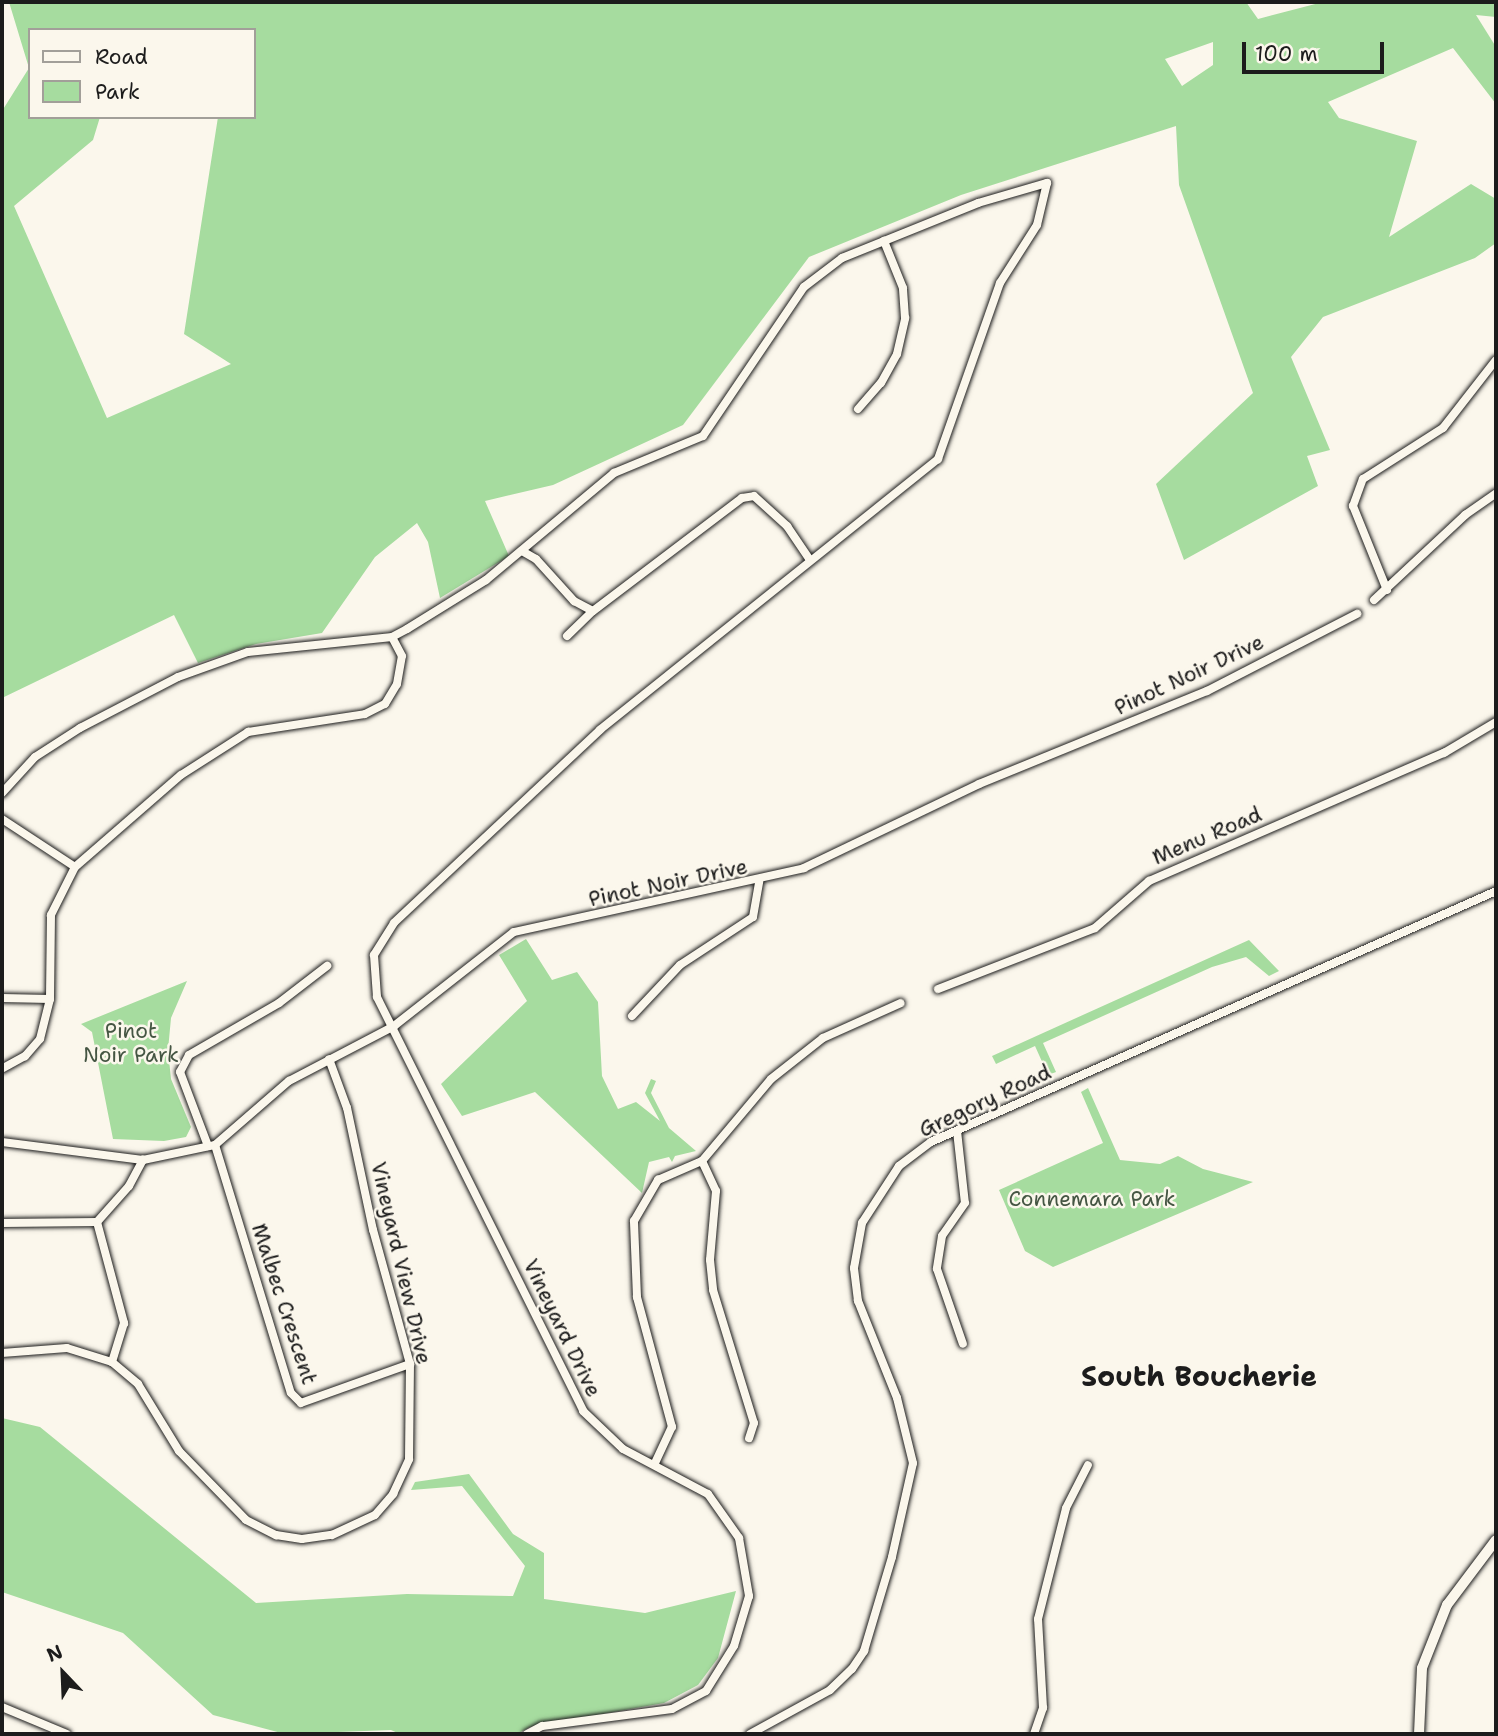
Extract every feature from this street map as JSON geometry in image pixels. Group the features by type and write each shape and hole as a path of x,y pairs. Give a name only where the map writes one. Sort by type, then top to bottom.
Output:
{"main road":[{"path":"1419,1734 1422,1668 1447,1605 1496,1540"}],"street":[{"name":"Vineyard Drive","path":"527,1734 542,1726 672,1709 706,1690 734,1646 748,1596 738,1538 708,1494 655,1463 623,1449 583,1411 394,1026 377,997 374,955 394,923 600,730 938,460 1000,283 1037,225 1047,183 978,203 884,241"},
{"path":"2,793 35,757 80,727 178,677 248,652 392,637 486,580 614,473 704,436 804,287 842,258 884,241 903,288 905,317 897,354 881,383 858,409"},
{"path":"1387,590 1353,506 1363,479 1443,428 1496,360"},
{"path":"1374,600 1465,515 1496,493"},
{"path":"567,636 593,611 742,498 754,496 787,526 810,560"},
{"path":"522,551 536,559 574,601 593,611"},
{"name":"Pinot Noir Drive","path":"2,1142 143,1160 212,1145 289,1081 394,1026 514,932 759,882 804,868 979,784 1207,691 1357,614"},
{"path":"2,1069 25,1056 40,1039 50,999 51,915 75,867 181,775 248,732 365,713 385,704 397,684 402,656 392,637"},
{"name":"Menu Road","path":"938,989 1095,928 1149,881 1444,753 1496,722"},
{"path":"2,819 75,867"},
{"path":"632,1016 680,965 753,917 759,882"},
{"name":"Gregory Road","path":"750,1734 830,1690 864,1651 913,1463 897,1398 858,1301 854,1268 862,1223 899,1166 931,1142 1496,891"},
{"path":"212,1145 180,1072 189,1055 279,1003 327,966"},
{"path":"2,998 50,999"},
{"path":"655,1463 672,1427 637,1297 634,1221 658,1180 702,1161 771,1079 823,1038 901,1003"},
{"name":"Vineyard View Drive","path":"2,1353 67,1348 112,1362 138,1384 179,1451 246,1520 276,1535 302,1539 355,1527 374,1515 393,1494 409,1459 410,1364 373,1230 347,1108 329,1059"},
{"path":"957,1131 965,1203 942,1236 936,1269 963,1344"},
{"name":"Malbec Crescent","path":"212,1145 291,1393 301,1402 410,1364"},
{"path":"2,1223 97,1222 129,1186 143,1160"},
{"path":"702,1161 716,1191 710,1260 713,1290 754,1423 749,1438"},
{"path":"97,1222 124,1323 112,1362"},
{"path":"1034,1734 1043,1708 1038,1619 1066,1508 1088,1465"},
{"path":"2,1707 66,1734"}],"green space":[{"path":"9,2 1246,2 1258,19 1323,2 1496,2 1496,17 1476,15 1496,47 1496,104 1453,48 1328,102 1339,118 1417,141 1389,237 1471,184 1496,199 1496,243 1475,258 1323,317 1291,357 1330,450 1307,456 1318,486 1184,560 1156,484 1253,393 1179,185 1176,126 961,195 809,257 683,425 553,485 485,501 509,556 440,598 428,542 417,523 375,557 322,633 256,644 198,663 174,615 2,698 2,111 28,70 28,119 99,119 93,140 14,206 107,418 231,364 184,334 218,119 256,119 256,28 28,28 28,65","holes":["1213,42 1213,65 1182,86 1165,59"]},
{"path":"526,939 552,980 577,972 598,1002 602,1076 618,1109 636,1102 660,1121 645,1093 651,1079 656,1081 651,1093 669,1128 696,1151 675,1156 672,1162 669,1157 649,1162 642,1193 535,1092 462,1116 441,1084 527,1001 499,955"},
{"path":"1249,940 1279,971 1269,976 1246,957 1212,967 1043,1043 1056,1072 1048,1075 1035,1046 996,1064 992,1056"},
{"name":"Pinot Noir Park","path":"187,981 171,1018 168,1050 171,1079 191,1127 186,1137 164,1141 113,1139 92,1032 81,1024"},
{"name":"Connemara Park","path":"1088,1088 1120,1160 1160,1164 1178,1156 1203,1169 1253,1182 1053,1267 1025,1251 999,1190 1103,1143 1081,1092"},
{"path":"2,1418 40,1427 256,1603 407,1594 513,1596 525,1566 462,1486 411,1490 415,1482 469,1474 513,1534 544,1553 544,1599 645,1613 736,1591 718,1658 698,1685 664,1703 530,1727 517,1734 400,1734 391,1730 285,1734 213,1715 123,1633 2,1592"}],"district":[{"name":"South Boucherie","path":"1199,1376"}]}
